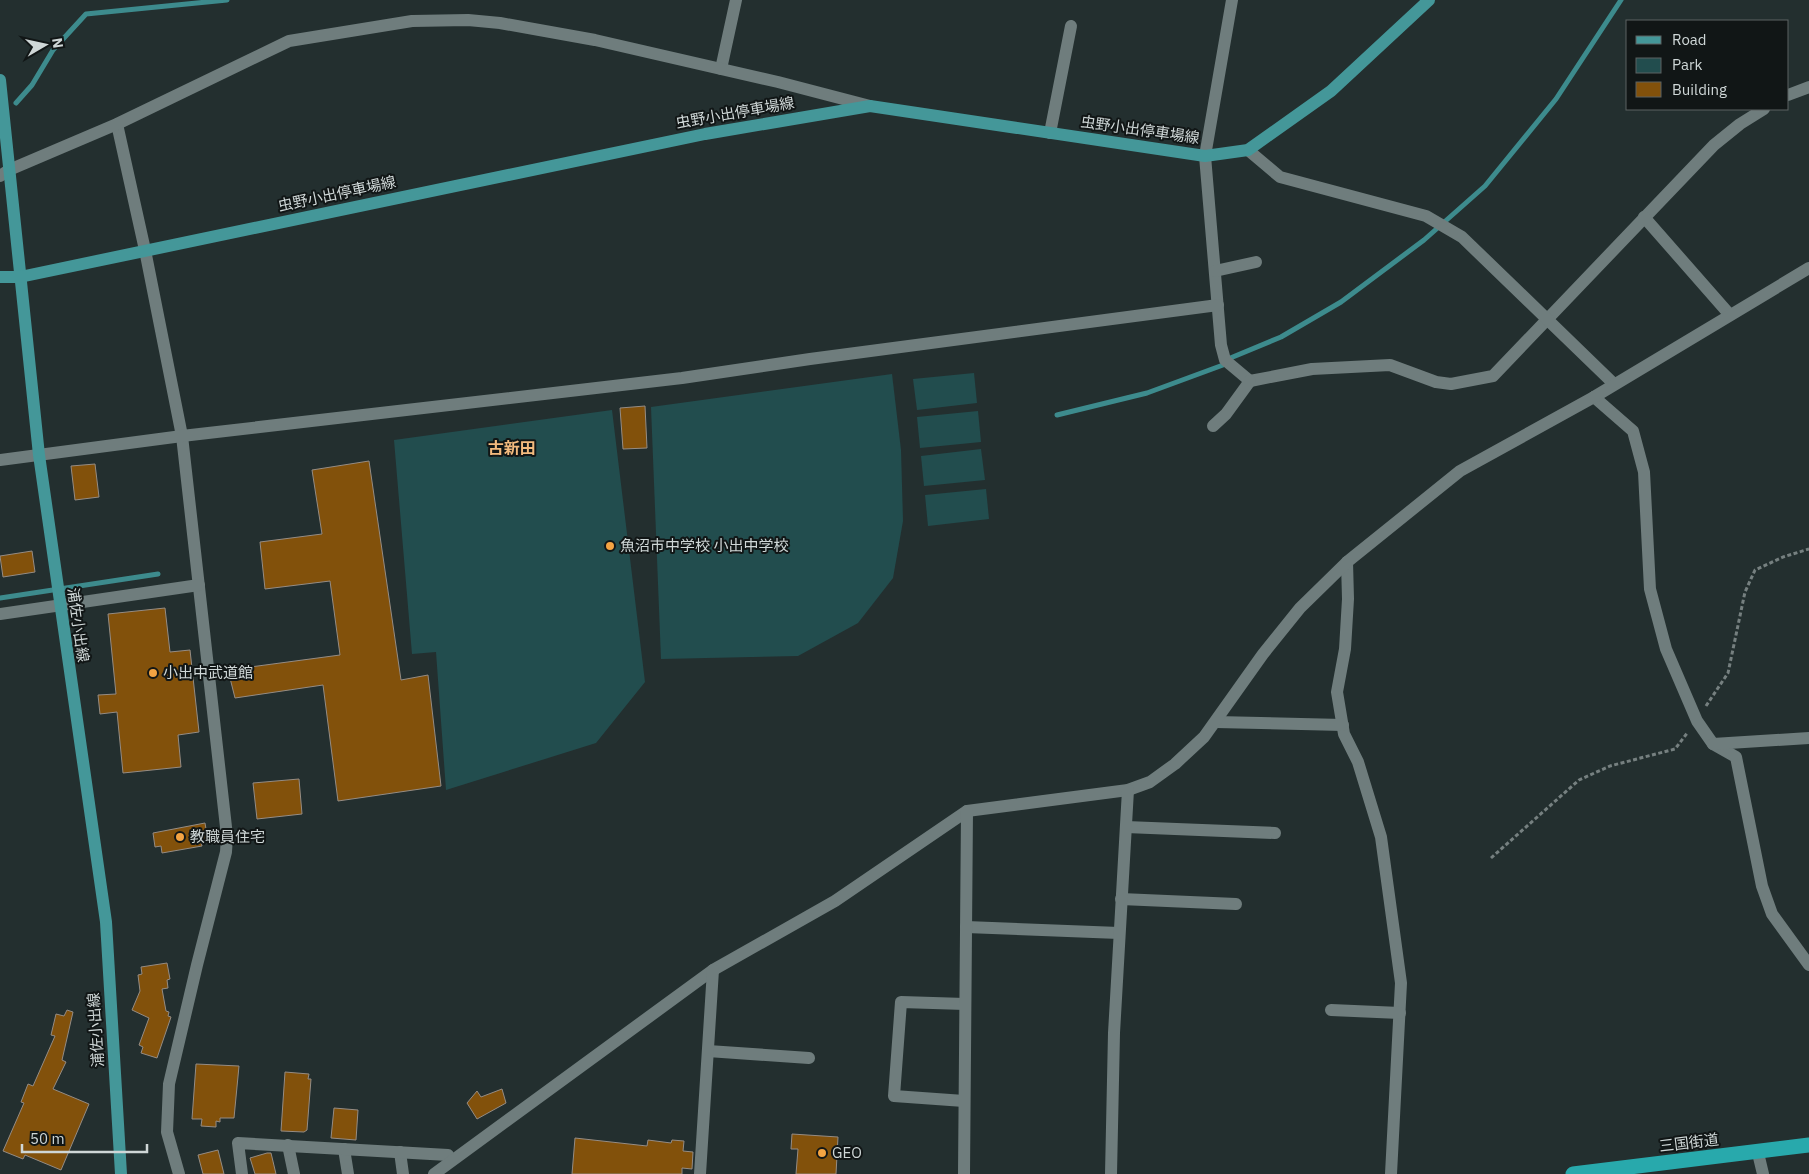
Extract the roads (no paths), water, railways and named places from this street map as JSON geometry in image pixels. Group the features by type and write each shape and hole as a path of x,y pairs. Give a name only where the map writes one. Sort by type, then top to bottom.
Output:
{"highway":[{"name":"三国街道","path":"1573,1174 1809,1146"}],"main road":[{"name":"虫野小出停車場線","path":"0,278 20,277 706,134 870,106 1205,156 1248,150 1331,90 1429,0"},
{"name":"浦佐小出線","path":"0,80 4,173 20,277 39,455 106,922 121,1174"}],"street":[{"path":"721,69 736,0"},
{"path":"1232,0 1205,156 1221,345 1225,360 1250,381"},
{"path":"4,173 117,124 289,41 412,22 468,20 500,23 595,40 870,106"},
{"path":"1050,133 1072,26"},
{"path":"1789,96 1809,87"},
{"path":"1213,426 1226,414 1250,381 1312,370 1390,366 1436,382 1451,384 1493,376 1546,318 1714,145 1740,124 1762,110"},
{"path":"117,124 145,250 182,436 227,836 226,852 197,965 170,1084 167,1132 179,1174"},
{"path":"1248,150 1280,177 1375,201 1431,219 1462,237 1614,384"},
{"path":"1644,217 1730,315"},
{"path":"1215,271 1256,262"},
{"path":"434,1174 713,970 836,901 967,811 1128,790 1150,782 1175,764 1204,737 1300,608 1347,562 1460,471 1594,397 1809,268"},
{"path":"0,460 182,436 682,378 810,359 1218,305"},
{"path":"1594,397 1633,431 1644,472 1650,589 1666,649 1697,720 1713,744 1736,757 1762,886 1772,914 1809,965"},
{"path":"1347,562 1348,599 1345,649 1337,692 1344,734 1358,762 1381,837 1401,983 1391,1174"},
{"path":"0,614 59,604 199,586"},
{"path":"1216,722 1343,726"},
{"path":"1713,744 1809,738"},
{"path":"1111,1174 1114,1033 1128,790"},
{"path":"964,1174 967,811"},
{"path":"1126,827 1275,833"},
{"path":"1121,899 1236,904"},
{"path":"966,927 1120,933"},
{"path":"700,1174 713,970"},
{"path":"964,1101 894,1096 901,1002 965,1004"},
{"path":"1331,1010 1400,1013"},
{"path":"708,1051 809,1058"},
{"path":"242,1174 238,1143 448,1155"},
{"path":"288,1146 294,1174"},
{"path":"344,1149 348,1174"},
{"path":"400,1152 403,1174"},
{"path":"1758,1152 1763,1174"}],"waterway":[{"path":"16,103 32,85 53,50 86,14 227,0"},
{"path":"1057,415 1147,393 1223,365 1228,359 1281,337 1341,302 1424,240 1485,186 1556,99 1621,0"},
{"path":"0,598 158,574"}],"place":[{"name":"魚沼市中学校 小出中学校","path":"610,546"},
{"name":"小出中武道館","path":"153,673"},
{"name":"教職員住宅","path":"180,837"},
{"name":"GEO","path":"822,1153"}],"district":[{"name":"古新田","path":"512,448"}]}
